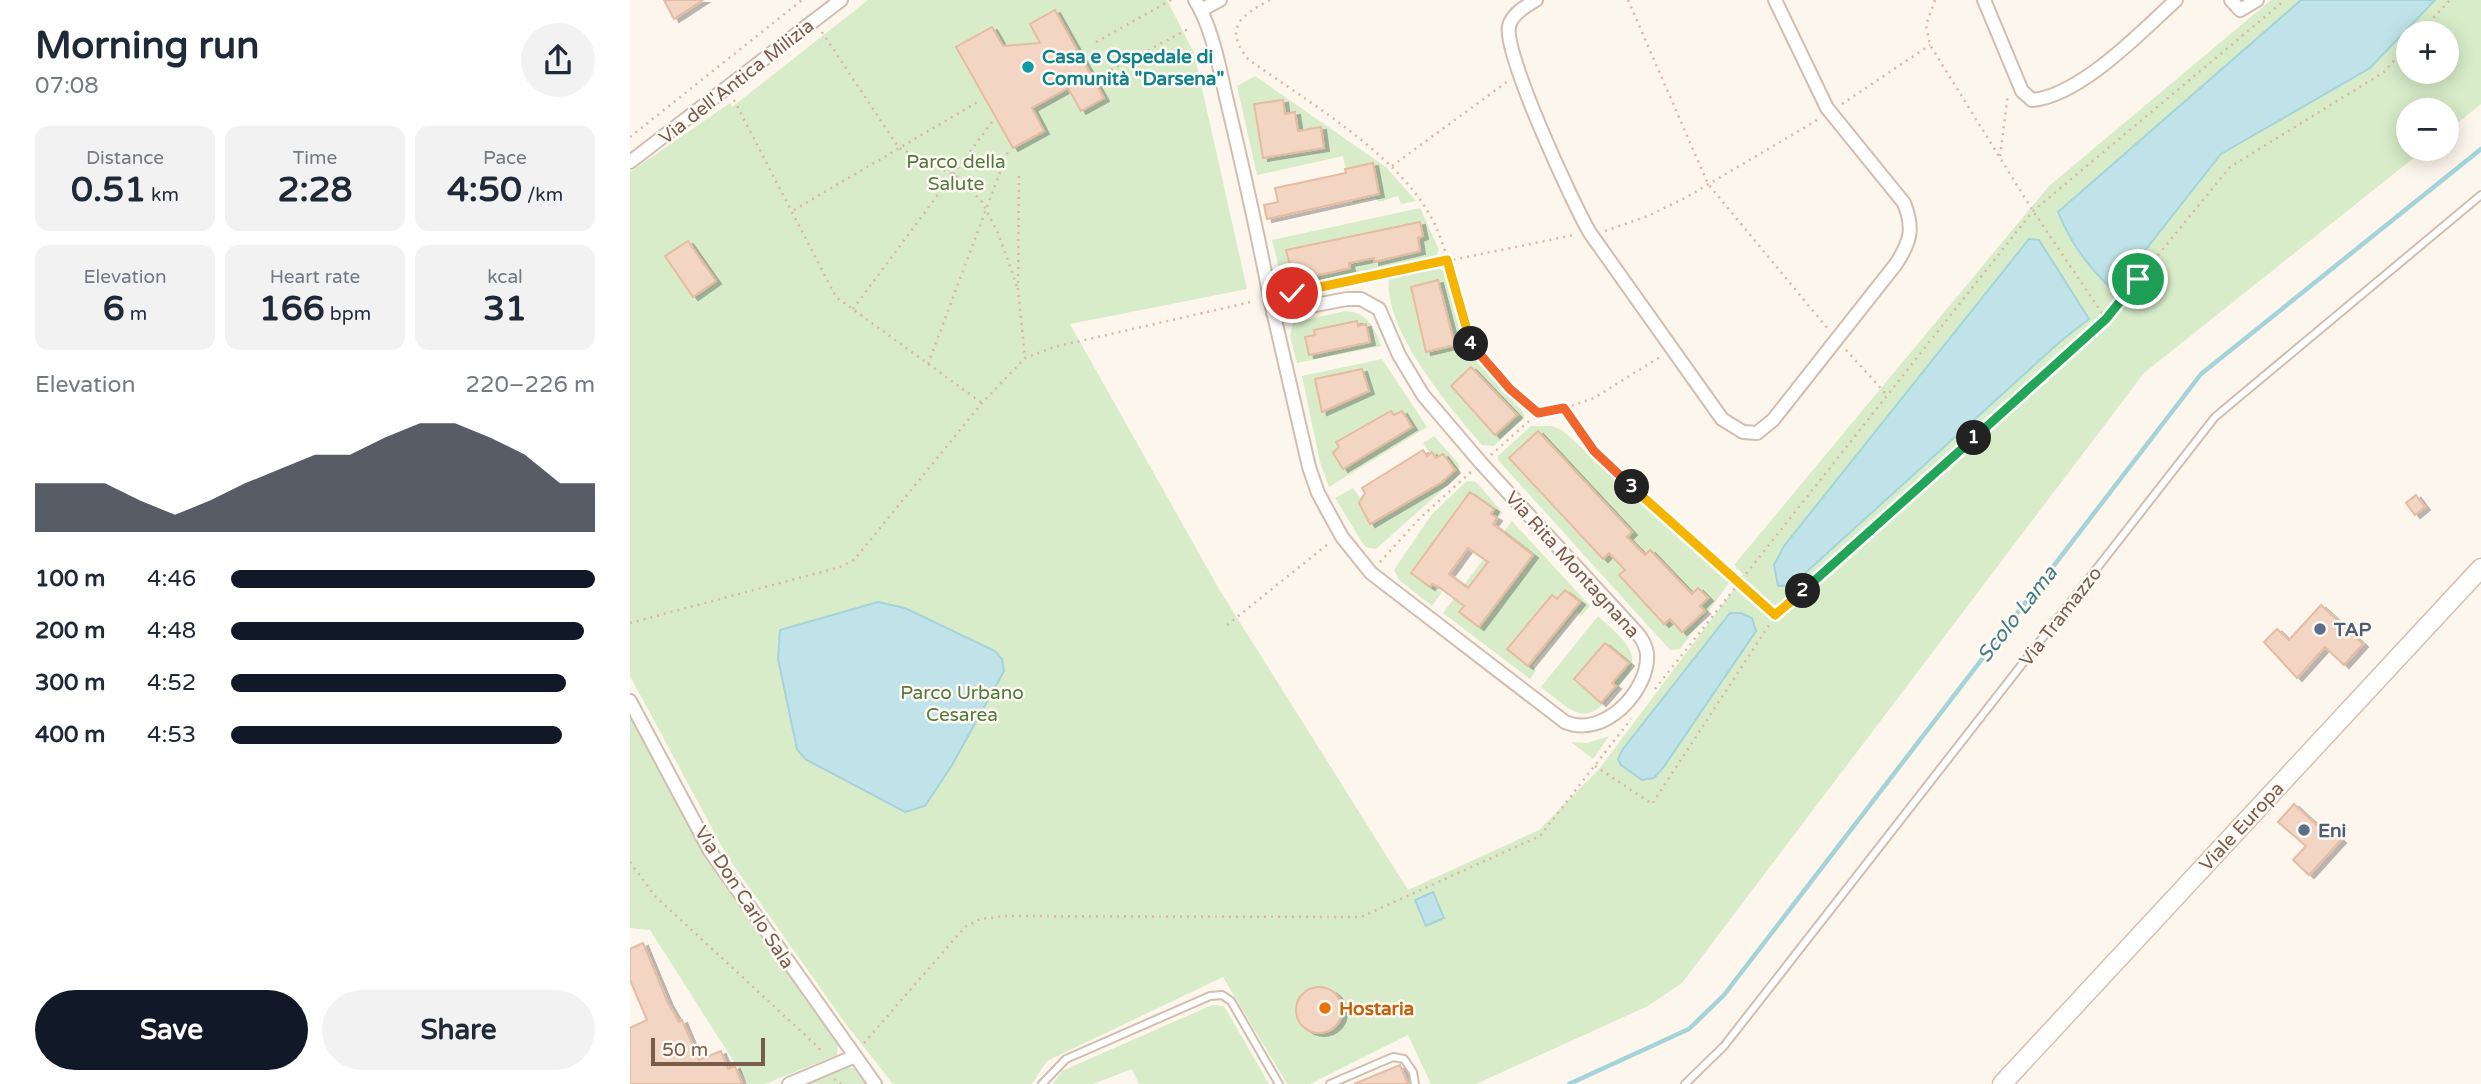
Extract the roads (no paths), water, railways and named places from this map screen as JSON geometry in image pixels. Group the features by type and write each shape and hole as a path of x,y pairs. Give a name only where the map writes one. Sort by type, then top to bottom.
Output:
{"main road":[{"name":"Viale Europa","path":"2002,1084 2481,568"}],"street":[{"name":"Via dell'Antica Milizia","path":"630,162 841,0"},
{"path":"1198,5 1220,0"},
{"path":"1536,0 1521,9 1509,25 1509,41 1574,206 1590,233 1722,418 1743,432 1757,433 1773,420 1910,242 1911,221 1904,203 1830,112 1810,77 1775,0"},
{"path":"1984,0 2011,69 2022,91 2032,100 2049,99 2086,77 2176,0"},
{"path":"2231,0 2240,10 2256,0"},
{"name":"Via Rita Montagnana","path":"1198,5 1218,64 1243,166 1273,313 1318,493 1342,537 1371,573 1565,722 1578,727 1592,726 1616,714 1641,681 1645,670 1647,653 1639,634 1481,463 1423,395 1399,355 1379,309 1361,299 1347,299 1273,313"},
{"name":"Via Don Carlo Sala","path":"630,701 710,851 874,1084"},
{"path":"789,1084 853,1057"}],"lane":[{"name":"Via Tramazzo","path":"1685,1084 1724,1046 2215,417 2481,195"},
{"path":"1042,1084 1066,1059 1210,996 1222,996 1231,1001 1279,1084"},
{"path":"1330,1084 1393,1057 1404,1059 1413,1072 1416,1084"}],"water":[{"path":"2301,0 2435,0 2415,21 2396,21 2396,41 2370,68 2221,154 2124,277 2111,288 2080,253 2058,212"},
{"path":"2029,239 2039,240 2089,319 2062,340 1792,585 1778,586 1774,565 1784,546"},
{"path":"878,602 905,608 995,651 1002,659 1004,671 952,765 925,806 905,812 805,759 797,749 778,659 780,630"},
{"path":"1730,613 1741,613 1752,618 1756,631 1663,768 1654,778 1642,780 1621,765 1618,759 1623,749"},
{"path":"1433,892 1444,918 1426,926 1415,900"}],"waterway":[{"name":"Scolo Lama","path":"1569,1084 1689,1029 1724,995 2201,374 2481,149"}],"place":[{"name":"Casa e Ospedale di Comunità \"Darsena\"","path":"1028,67"},
{"name":"TAP","path":"2320,629"},
{"name":"Eni","path":"2304,830"},
{"name":"Hostaria","path":"1325,1008"}],"park label":[{"name":"Parco della Salute","path":"956,172"},
{"name":"Parco Urbano Cesarea","path":"962,703"}]}
